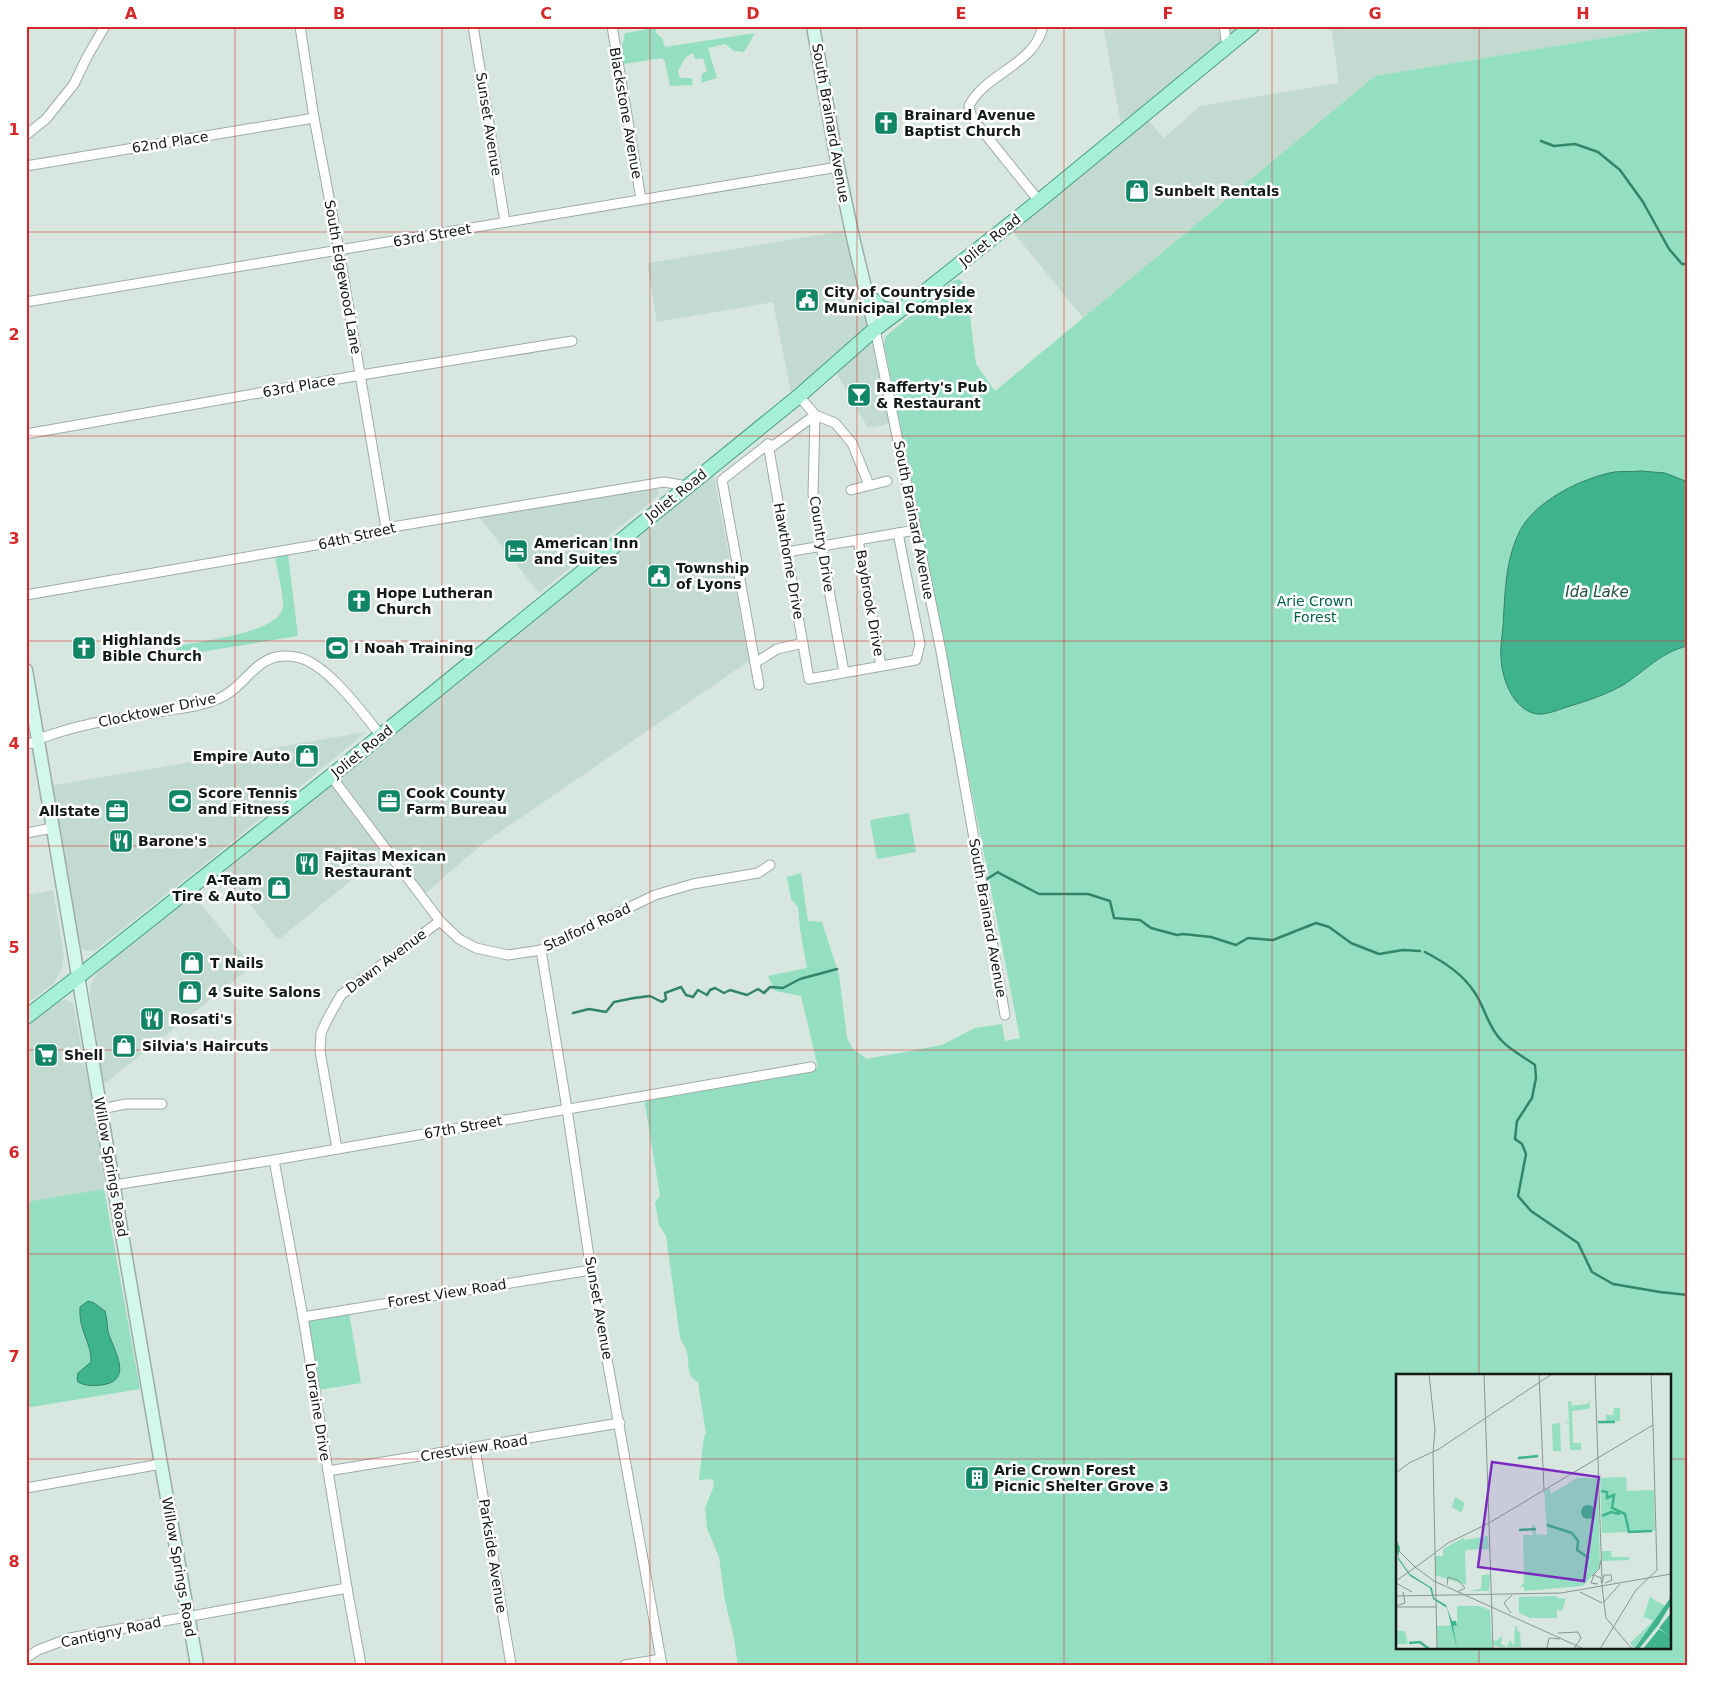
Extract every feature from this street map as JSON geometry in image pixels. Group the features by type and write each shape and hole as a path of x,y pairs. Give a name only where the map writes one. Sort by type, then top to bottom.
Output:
{"main road":[{"name":"South Brainard Avenue","path":"813,26 838,167 854,242 876,329"},
{"name":"Joliet Road","path":"26,1017 381,736 799,396 876,329 1039,201 1252,26"},
{"path":"868,295 881,308 898,312"},
{"name":"Willow Springs Road","path":"26,670 34,742 53,828 197,1665"}],"street":[{"path":"26,135 46,119 74,84 105,26"},
{"name":"South Edgewood Lane","path":"300,26 314,118 386,528"},
{"name":"Sunset Avenue","path":"473,26 506,222"},
{"name":"Blackstone Avenue","path":"612,26 641,199"},
{"path":"1039,201 972,118 968,106 975,94 1029,51 1041,35 1043,26"},
{"path":"1224,26 1227,46"},
{"name":"62nd Place","path":"26,166 314,118"},
{"name":"63rd Street","path":"26,302 838,167"},
{"name":"South Brainard Avenue","path":"876,329 941,650 1005,1015"},
{"name":"63rd Place","path":"26,434 360,375 572,341"},
{"path":"799,396 815,415 835,423 852,443 869,485"},
{"path":"759,685 722,480 768,444 773,446 815,415"},
{"name":"Country Drive","path":"815,415 813,494 844,672"},
{"name":"Hawthorne Drive","path":"768,444 810,679 844,672"},
{"path":"851,490 887,481"},
{"name":"64th Street","path":"26,595 345,540 366,536 386,528 664,482 687,486"},
{"path":"787,552 916,530"},
{"path":"844,672 916,660 920,644 898,533"},
{"name":"Baybrook Drive","path":"858,540 881,666"},
{"path":"755,663 777,649 803,643"},
{"name":"Clocktower Drive","path":"34,742 85,725 191,706 219,699 230,692 262,663 275,657 285,656 304,658 317,666 354,701 381,736"},
{"name":"Stalford Road","path":"331,776 440,921 459,938 476,948 508,955 541,950 655,895 693,884 758,873 770,865"},
{"path":"26,833 53,828"},
{"name":"Dawn Avenue","path":"337,1149 320,1051 326,1020 341,995 440,921"},
{"name":"Sunset Avenue","path":"541,950 591,1270 661,1662"},
{"name":"67th Street","path":"114,1185 274,1160 811,1067"},
{"path":"101,1109 126,1104 162,1104"},
{"name":"Lorraine Drive","path":"274,1160 303,1317 361,1665"},
{"name":"Forest View Road","path":"303,1317 591,1270"},
{"name":"Crestview Road","path":"328,1471 620,1424"},
{"name":"Parkside Avenue","path":"475,1448 511,1665"},
{"path":"26,1488 161,1464"},
{"name":"Cantigny Road","path":"26,1658 38,1650 70,1638 347,1588"},
{"path":"625,1665 661,1662"}],"shaded area":[{"path":"1103,26 1249,26 1122,129"},
{"path":"1331,26 1677,26 1375,76 1083,318 1010,228 1145,117 1164,138 1200,106 1339,83"},
{"path":"849,230 874,328 792,397 773,302 657,322 647,263"},
{"path":"875,333 892,423 868,428 834,369"},
{"path":"713,471 749,661 481,845 425,894 336,776"},
{"path":"655,488 659,491 658,496 539,593 480,518"},
{"path":"366,732 251,827 96,950 88,951 82,949 78,943 50,786"},
{"path":"330,783 385,853 278,940 223,870"},
{"path":"53,890 64,955 62,969 54,983 26,1004 26,895"},
{"path":"193,895 252,966 103,1085 90,994 91,984 96,974 107,962"},
{"path":"67,1000 72,1003 74,1008 105,1169 104,1189 26,1202 26,1026 60,1001"}],"green space":[{"path":"645,26 655,26 656,33 662,38 665,47 755,33 744,52 734,51 725,44 708,48 717,78 701,83 702,74 707,71 703,58 695,59 693,53 686,57 678,71 680,78 692,78 693,85 670,86 665,62 662,58 624,64 621,51 625,33 645,30"},
{"name":"Arie Crown Forest","path":"1677,26 1688,26 1688,1665 738,1665 725,1601 719,1557 707,1528 705,1508 714,1486 713,1479 699,1480 704,1436 706,1434 698,1382 691,1376 687,1351 680,1338 666,1236 659,1225 655,1202 660,1196 644,1098 818,1068 801,996 775,991 768,976 807,968 798,907 791,899 787,877 801,873 808,921 822,922 839,975 847,1038 853,1049 867,1059 942,1045 975,1028 1002,1024 1005,1041 1020,1038 884,344 886,336 953,281 959,279 966,285 976,364 995,391 1375,76"},
{"path":"288,554 298,636 177,656 176,646 219,639 254,630 268,624 278,616 283,607 283,602 275,557"},
{"path":"909,813 916,852 877,859 870,820"},
{"path":"104,1189 140,1389 26,1408 26,1202"},
{"path":"349,1313 361,1383 318,1390 308,1322 309,1320"}],"water":[{"name":"Ida Lake","path":"1641,471 1665,473 1688,482 1688,646 1670,652 1623,685 1603,695 1548,713 1537,714 1529,711 1521,707 1510,692 1504,675 1501,654 1507,574 1518,535 1524,524 1541,506 1564,490 1589,479 1614,472"},
{"path":"88,1301 105,1311 108,1331 117,1355 120,1371 112,1382 92,1386 78,1382 77,1379 78,1373 91,1362 91,1355 80,1315 80,1307"}],"waterway":[{"path":"1541,141 1554,146 1575,144 1598,152 1620,170 1643,202 1669,249 1682,264 1688,264"},
{"path":"987,879 998,872"},
{"path":"999,873 1039,894 1088,894 1110,901 1114,918 1140,920 1151,928 1177,935 1211,937 1236,945 1248,938 1273,940 1316,923 1329,927 1351,943 1379,954 1403,950 1420,951"},
{"path":"1425,952 1446,964 1465,980 1501,1040 1535,1065 1536,1078 1532,1098 1517,1121 1515,1139 1522,1144 1526,1154 1518,1196 1531,1211 1578,1243 1592,1272 1613,1284 1688,1295"},
{"path":"573,1013 589,1009 606,1012 614,1002 650,996 662,1002 666,999 665,993 681,987 686,995 693,997 698,990 707,995 710,990 715,988 724,993 730,990 747,995 758,989 764,993 770,987 783,988 800,979 837,969"}],"place":[{"name":"Brainard Avenue Baptist Church","path":"886,123"},
{"name":"Sunbelt Rentals","path":"1137,191"},
{"name":"City of Countryside Municipal Complex","path":"807,300"},
{"name":"Rafferty's Pub & Restaurant","path":"859,395"},
{"name":"American Inn and Suites","path":"516,551"},
{"name":"Township of Lyons","path":"659,576"},
{"name":"Hope Lutheran Church","path":"359,601"},
{"name":"Highlands Bible Church","path":"84,648"},
{"name":"I Noah Training","path":"337,648"},
{"name":"Empire Auto","path":"307,756"},
{"name":"Score Tennis and Fitness","path":"180,801"},
{"name":"Cook County Farm Bureau","path":"389,801"},
{"name":"Allstate","path":"117,811"},
{"name":"Barone's","path":"121,841"},
{"name":"Fajitas Mexican Restaurant","path":"307,864"},
{"name":"A-Team Tire & Auto","path":"279,888"},
{"name":"T Nails","path":"192,963"},
{"name":"4 Suite Salons","path":"190,992"},
{"name":"Rosati's","path":"152,1019"},
{"name":"Silvia's Haircuts","path":"124,1046"},
{"name":"Shell","path":"46,1055"},
{"name":"Arie Crown Forest Picnic Shelter Grove 3","path":"977,1478"}]}
